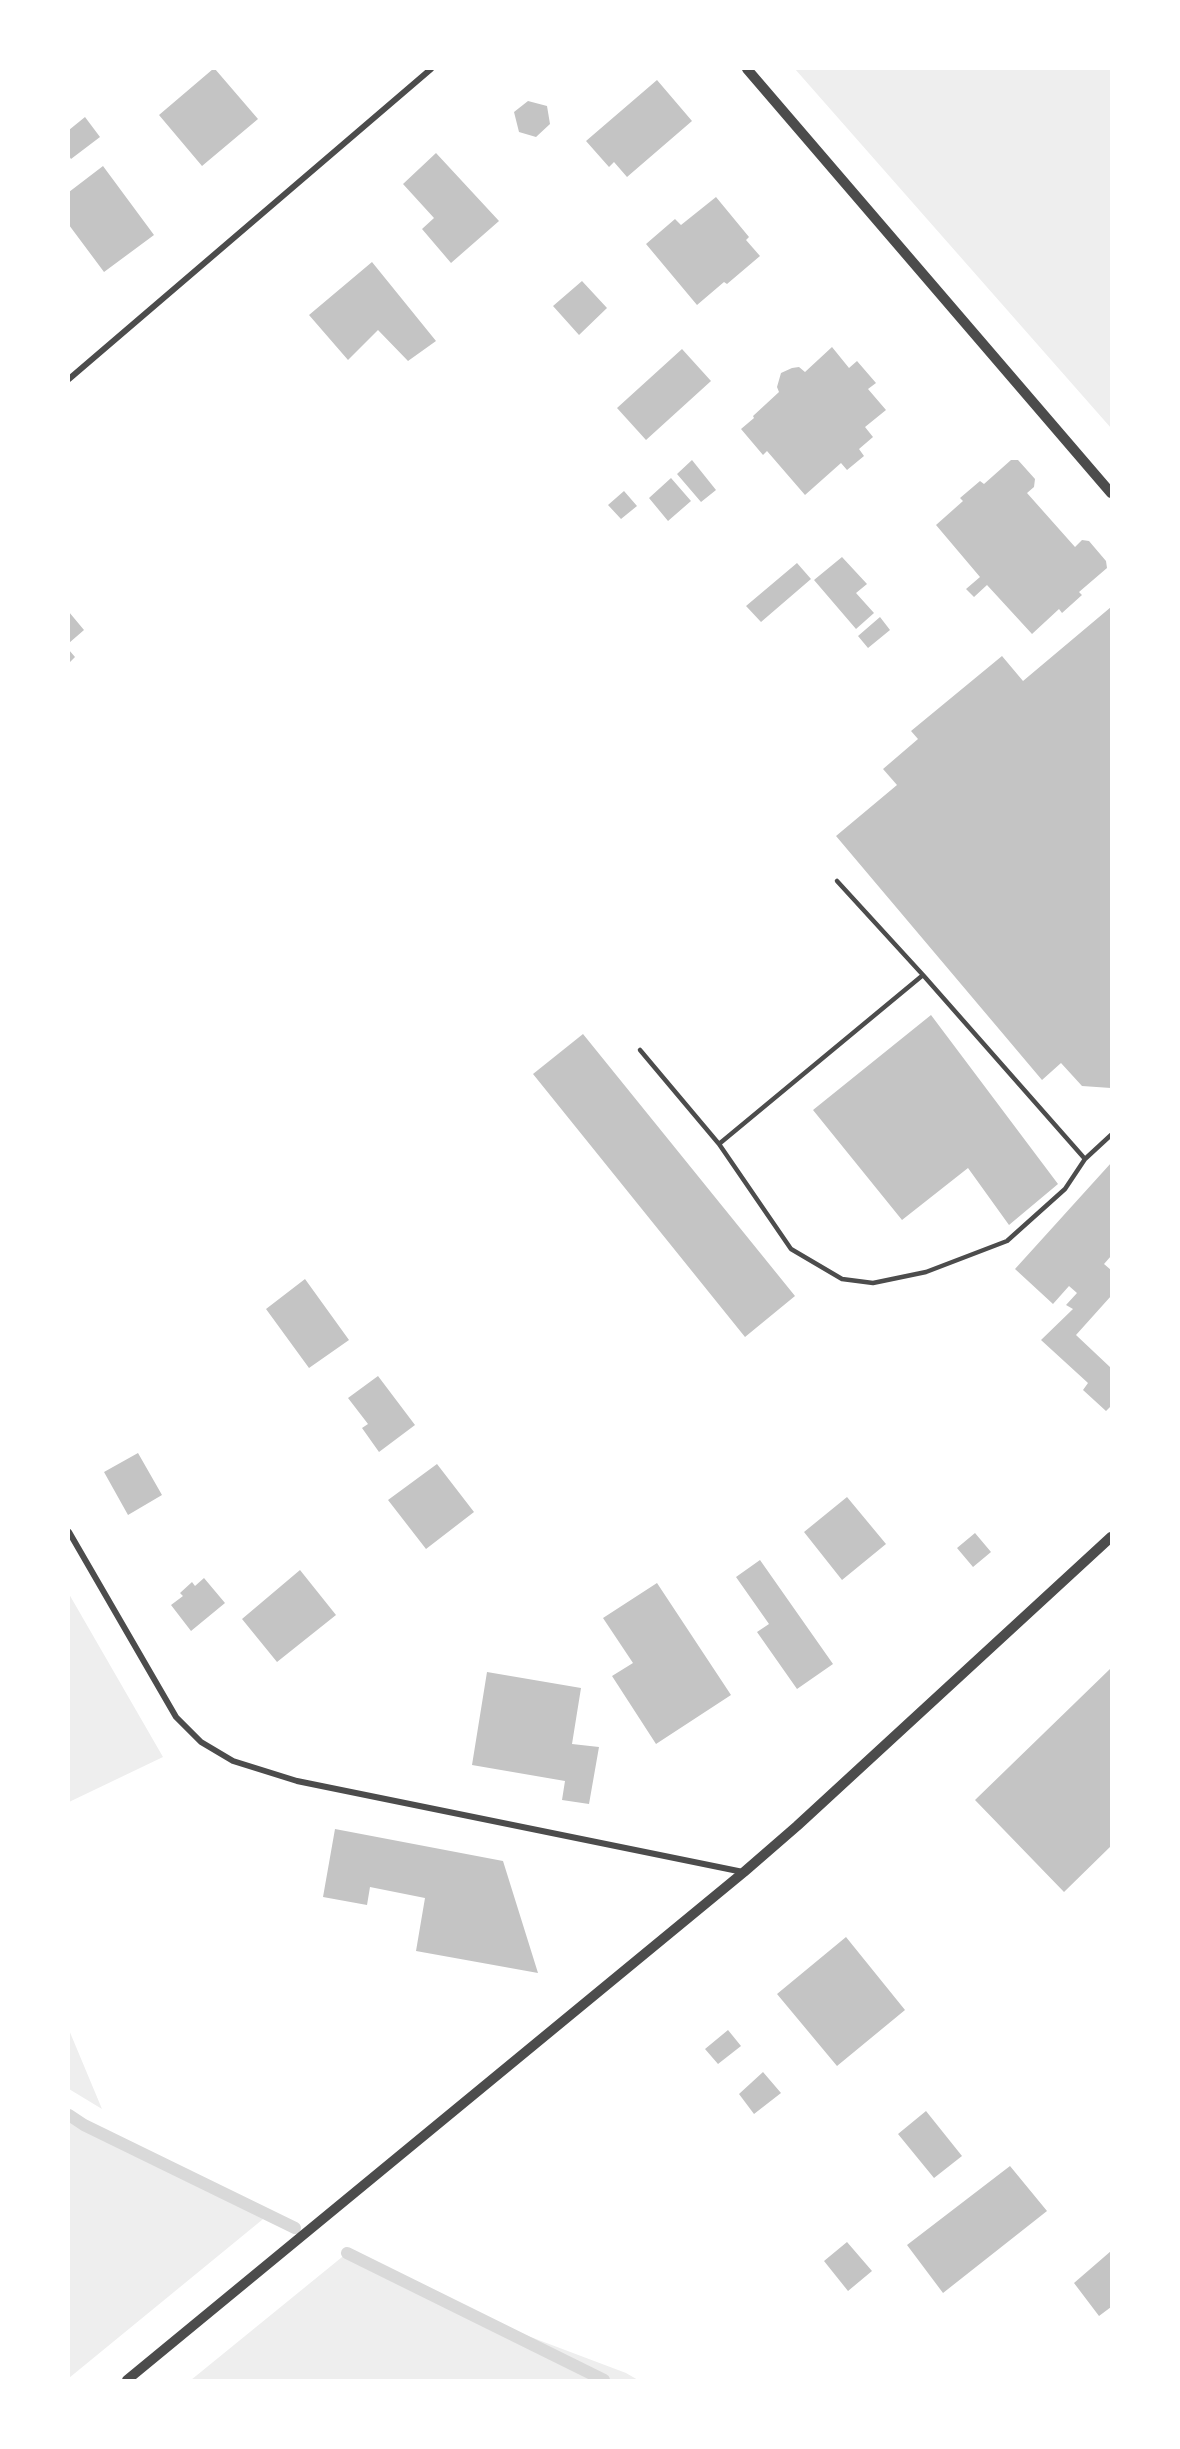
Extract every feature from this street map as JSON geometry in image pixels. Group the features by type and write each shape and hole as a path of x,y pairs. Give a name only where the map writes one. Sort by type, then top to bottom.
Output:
{"street":[{"path":"69,379 431,69"},
{"path":"747,69 1111,493"},
{"path":"69,1532 176,1716 201,1742 233,1761 297,1781 744,1872"},
{"path":"127,2380 744,1872 1111,1538"}],"lane":[{"path":"837,881 1085,1159"},
{"path":"719,1144 922,975"},
{"path":"640,1050 719,1144 791,1250 842,1279 873,1283 927,1272 1006,1241 1065,1189 1085,1159 1111,1136"}],"shaded area":[{"path":"795,69 1111,69 1111,428"},
{"path":"69,1594 163,1757 69,1802"},
{"path":"69,2030 102,2109 69,2089"},
{"path":"69,2115 268,2215 69,2378"},
{"path":"347,2253 467,2313 626,2373 638,2380 191,2380"}],"building":[{"path":"213,69 258,119 202,166 159,115"},
{"path":"657,80 692,121 627,177 614,162 609,167 586,141"},
{"path":"528,101 547,106 550,124 536,137 519,132 514,112"},
{"path":"85,117 100,137 71,159 69,130"},
{"path":"436,153 499,221 451,263 422,229 434,218 403,184"},
{"path":"103,166 154,235 104,272 69,225 69,192"},
{"path":"716,197 749,237 746,240 760,256 727,284 724,282 697,305 646,244 675,219 681,225"},
{"path":"372,262 436,341 408,361 378,330 348,360 309,315"},
{"path":"582,281 607,308 579,335 553,306"},
{"path":"832,347 849,368 857,361 876,383 868,389 886,410 865,427 873,437 859,449 864,456 847,470 841,463 805,495 767,451 763,455 741,429 779,392 777,387 781,373 799,367 805,372"},
{"path":"682,349 711,381 646,440 617,408"},
{"path":"692,460 716,490 701,502 677,474"},
{"path":"1011,460 1018,460 1035,479 1034,487 1027,493 1075,547 1082,540 1089,541 1106,561 1107,568 1079,592 1082,595 1062,613 1059,609 1032,634 987,585 974,597 966,589 980,577 936,525 963,501 960,498 980,481 984,484"},
{"path":"671,478 691,501 668,521 649,498"},
{"path":"624,491 637,506 621,519 608,505"},
{"path":"842,557 867,584 856,593 874,613 856,629 814,580"},
{"path":"797,563 811,579 761,622 746,606"},
{"path":"1111,607 1111,1088 1082,1086 1061,1063 1042,1080 836,836 897,785 883,769 918,739 911,731 1002,656 1023,681"},
{"path":"69,612 84,630 69,643"},
{"path":"880,617 890,630 868,648 858,636"},
{"path":"69,650 75,657 69,663"},
{"path":"931,1015 1058,1184 1009,1225 968,1168 902,1220 813,1110"},
{"path":"583,1034 795,1296 745,1337 533,1074"},
{"path":"1111,1163 1111,1256 1104,1264 1111,1270 1111,1296 1076,1335 1111,1368 1111,1406 1106,1411 1083,1390 1088,1383 1041,1340 1073,1309 1066,1305 1077,1293 1069,1286 1053,1304 1015,1269"},
{"path":"305,1279 349,1340 309,1368 266,1309"},
{"path":"378,1376 415,1425 379,1452 362,1428 368,1424 348,1398"},
{"path":"138,1453 162,1495 128,1515 104,1472"},
{"path":"437,1464 474,1512 426,1549 388,1500"},
{"path":"847,1497 886,1544 842,1580 804,1532"},
{"path":"975,1533 991,1552 973,1567 957,1548"},
{"path":"760,1560 833,1664 797,1689 757,1632 769,1624 736,1577"},
{"path":"300,1570 336,1615 277,1662 242,1619"},
{"path":"204,1578 225,1603 191,1631 171,1605 183,1596 180,1593 192,1582 195,1586"},
{"path":"657,1583 731,1695 656,1744 612,1676 633,1663 603,1618"},
{"path":"1111,1668 1111,1846 1064,1892 975,1800"},
{"path":"487,1672 581,1688 572,1744 599,1747 589,1804 562,1800 565,1781 472,1765"},
{"path":"335,1829 503,1861 538,1973 416,1951 425,1898 370,1887 367,1905 323,1897"},
{"path":"846,1937 905,2010 837,2066 777,1994"},
{"path":"728,2030 741,2046 718,2064 705,2049"},
{"path":"763,2072 781,2093 754,2114 739,2094"},
{"path":"926,2111 962,2156 934,2178 898,2134"},
{"path":"1010,2166 1047,2211 943,2293 907,2245"},
{"path":"847,2242 872,2271 848,2291 824,2261"},
{"path":"1111,2251 1111,2307 1099,2316 1074,2283"}],"waterway":[{"path":"69,2115 84,2125 295,2228"},
{"path":"347,2253 604,2380"}]}
